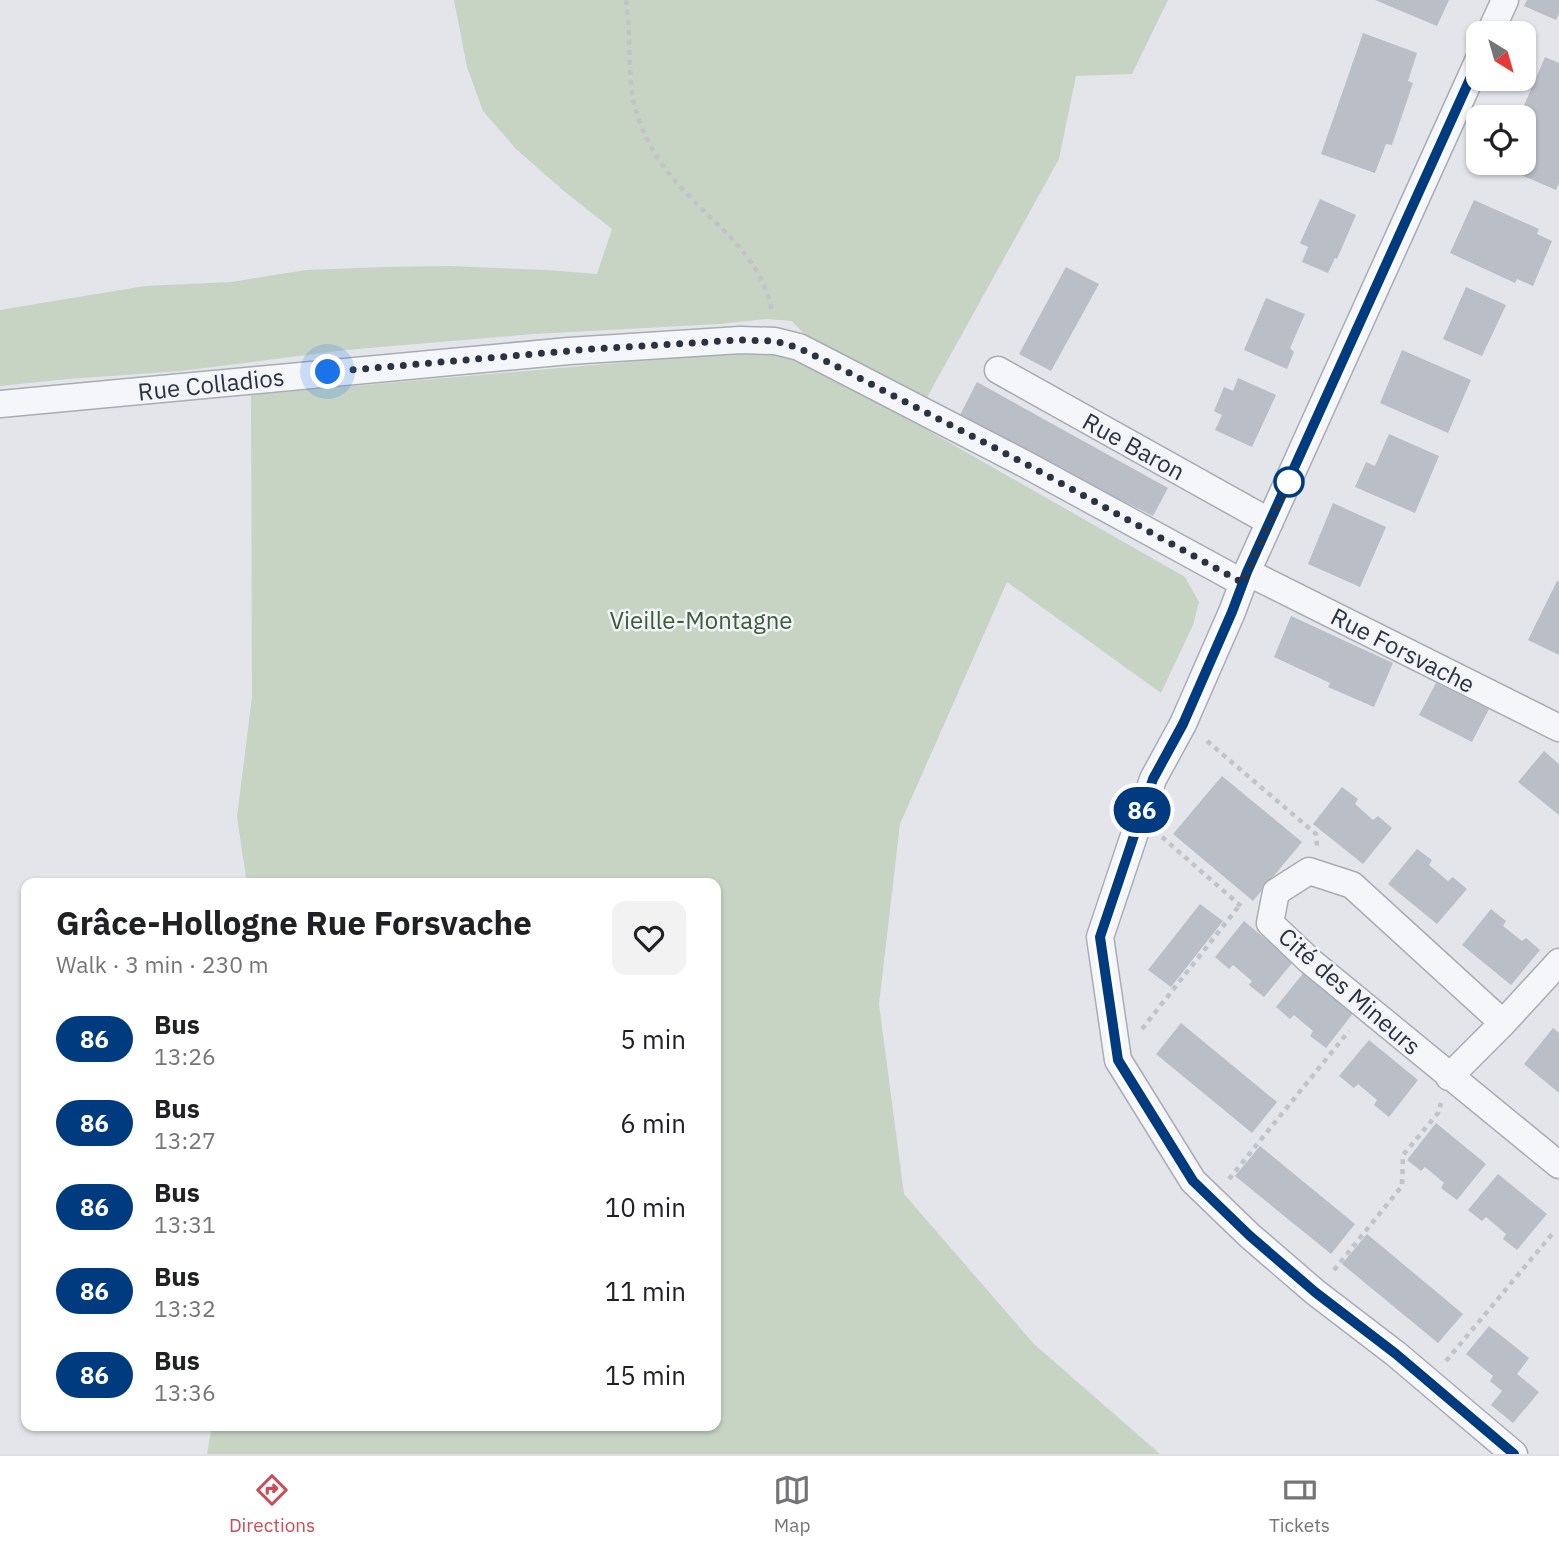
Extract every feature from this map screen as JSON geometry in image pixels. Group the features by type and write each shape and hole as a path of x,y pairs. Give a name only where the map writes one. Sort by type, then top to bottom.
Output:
{"street":[{"path":"1495,21 1505,0"},
{"path":"1466,88 1245,577 1183,724 1153,779 1100,937 1118,1060 1193,1181 1250,1236 1315,1292 1396,1354 1514,1454"},
{"name":"Rue Colladios","path":"0,404 569,351 740,340 775,341 799,348 832,364 1245,577"},
{"name":"Rue Baron","path":"998,370 1270,522"},
{"name":"Rue Forsvache","path":"1245,577 1559,728"},
{"name":"Cité des Mineurs","path":"1320,875 1309,871 1276,892 1270,923 1310,961 1559,1166"},
{"path":"1320,875 1352,885 1503,1023"},
{"path":"1450,1077 1559,962"}],"path":[{"path":"626,0 629,70 635,107 647,138 674,181 744,254 761,277 769,295 775,341"},
{"path":"1183,724 1203,737 1316,834 1320,875"},
{"path":"1140,817 1239,906 1270,923"},
{"path":"1118,1060 1239,906"},
{"path":"1208,1196 1224,1185 1367,1008"},
{"path":"1315,1292 1402,1186 1403,1155 1437,1113 1450,1077"},
{"path":"1429,1381 1553,1233"}],"green space":[{"path":"454,0 1168,0 1132,74 1076,76 1059,159 925,401 806,336 792,321 766,319 534,334 346,350 181,371 0,386 0,310 145,286 231,282 306,270 449,266 597,274 612,229 516,149 483,111 467,67"},
{"name":"Vieille-Montagne","path":"754,351 794,357 824,371 1185,577 1199,602 1193,625 1161,693 1007,582 900,824 879,1004 904,1194 1034,1344 1160,1454 207,1454 211,1431 721,1431 721,878 246,878 237,817 252,697 251,395"}],"building":[{"path":"1375,0 1449,0 1437,26"},
{"path":"1527,0 1559,0 1556,20 1524,6"},
{"path":"1363,33 1417,53 1408,81 1413,83 1392,145 1386,144 1375,173 1321,154"},
{"path":"1545,57 1559,63 1559,183 1556,190 1521,175 1536,175 1536,105 1524,105 1530,91 1536,91 1536,78"},
{"path":"1320,199 1356,215 1328,273 1302,262 1308,247 1300,243"},
{"path":"1474,200 1539,229 1537,234 1552,241 1533,286 1517,279 1515,283 1450,253"},
{"path":"1066,267 1099,284 1051,371 1019,354"},
{"path":"1466,287 1506,305 1482,356 1443,339"},
{"path":"1266,298 1305,314 1290,348 1294,352 1287,369 1244,350"},
{"path":"1402,350 1471,380 1448,433 1380,403"},
{"path":"1238,378 1276,395 1252,447 1215,430 1222,415 1214,411 1224,387 1233,391"},
{"path":"977,382 1168,488 1153,516 1121,500 1119,502 960,415"},
{"path":"1389,434 1439,456 1415,513 1355,487 1366,462 1375,466"},
{"path":"1333,503 1386,527 1360,587 1308,564"},
{"path":"1557,581 1559,582 1559,655 1528,640"},
{"path":"1291,616 1393,663 1374,707 1328,687 1330,683 1274,657"},
{"path":"1436,683 1489,709 1472,742 1419,715"},
{"path":"1544,751 1559,764 1559,815 1518,782"},
{"path":"1222,776 1302,842 1253,901 1173,834"},
{"path":"1342,787 1358,799 1355,804 1373,820 1378,816 1392,828 1363,864 1313,824"},
{"path":"1417,849 1432,860 1429,865 1448,881 1453,877 1467,889 1437,924 1388,884"},
{"path":"1200,904 1223,921 1171,987 1148,970"},
{"path":"1491,909 1506,921 1503,926 1522,941 1526,938 1540,950 1511,985 1462,945"},
{"path":"1244,921 1293,962 1264,997 1249,985 1252,981 1233,965 1229,969 1215,957"},
{"path":"1305,971 1354,1012 1326,1048 1310,1036 1313,1031 1294,1015 1290,1019 1276,1007"},
{"path":"1181,1023 1277,1102 1252,1133 1156,1054"},
{"path":"1553,1028 1559,1033 1559,1093 1524,1064"},
{"path":"1369,1040 1418,1080 1389,1117 1374,1105 1377,1100 1358,1084 1354,1088 1339,1076"},
{"path":"1436,1123 1486,1164 1457,1200 1441,1188 1444,1183 1425,1167 1421,1171 1407,1160"},
{"path":"1260,1146 1355,1224 1331,1254 1235,1176"},
{"path":"1498,1174 1547,1214 1517,1250 1503,1239 1506,1234 1486,1217 1482,1221 1468,1210"},
{"path":"1367,1234 1463,1314 1438,1343 1342,1264"},
{"path":"1489,1326 1529,1358 1517,1374 1539,1392 1513,1423 1491,1405 1502,1391 1490,1381 1493,1376 1466,1354"}],"bus line":[{"name":"86","path":"1466,88 1247,572 1183,724 1153,779 1100,937 1118,1060 1193,1181 1250,1236 1315,1292 1396,1354 1514,1454"}],"route":[{"path":"328,372 635,346 740,340 775,341 799,348 832,364 1026,464 1243,583 1292,474 1289,482"}]}
